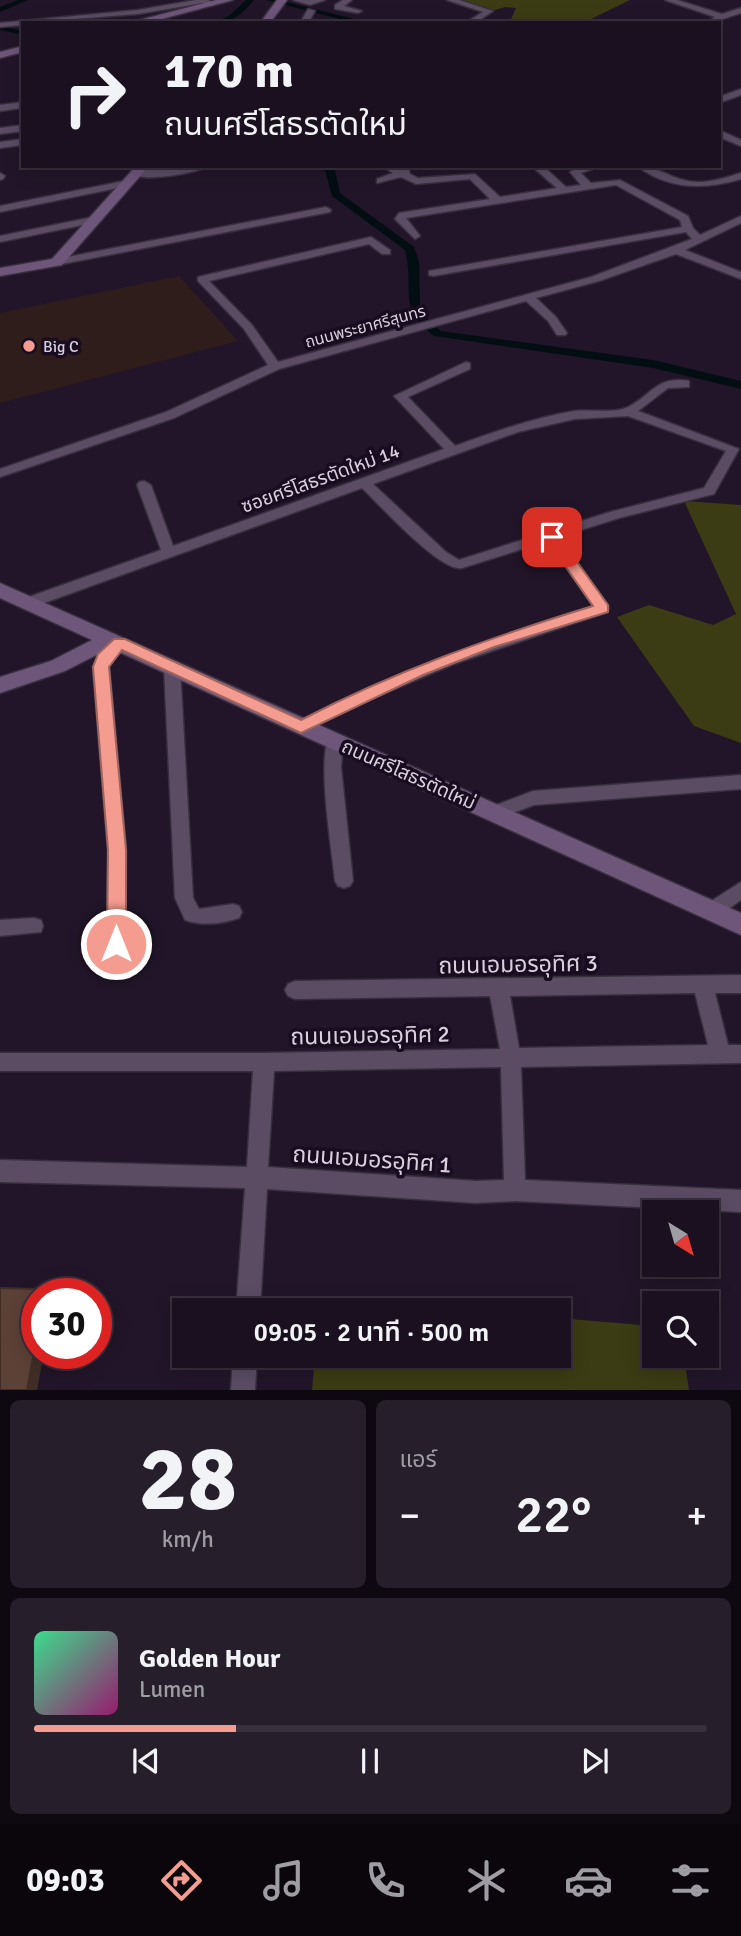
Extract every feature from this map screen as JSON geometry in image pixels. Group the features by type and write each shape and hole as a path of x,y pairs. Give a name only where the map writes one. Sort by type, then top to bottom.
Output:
{"street":[{"path":"157,0 168,7"},
{"path":"142,21 228,0"},
{"path":"297,0 310,3 321,0"},
{"path":"348,0 338,6 358,12"},
{"path":"452,0 489,11 472,21"},
{"path":"669,0 741,17"},
{"path":"37,21 204,1 212,4"},
{"path":"266,21 280,2"},
{"path":"711,21 741,10"},
{"path":"305,21 311,11"},
{"path":"0,25 21,23"},
{"path":"0,55 21,50"},
{"path":"721,99 741,92"},
{"path":"0,108 21,105"},
{"path":"0,131 21,128"},
{"path":"721,134 741,143"},
{"path":"0,145 21,142"},
{"path":"57,262 124,184 140,170 168,173 193,168"},
{"path":"394,168 407,172 416,181 496,199 622,184 684,218 688,229 699,240"},
{"path":"539,168 563,189"},
{"path":"588,186 575,172 589,168"},
{"path":"646,168 671,180 697,187 741,176"},
{"path":"380,181 407,172"},
{"path":"415,236 400,219 403,215 453,191 472,176 496,199"},
{"path":"0,209 124,184"},
{"path":"0,272 326,210"},
{"name":"ถนนพระยาศรีสุนทร","path":"0,472 160,419 275,366 530,299 676,250 741,219"},
{"path":"0,239 93,220"},
{"path":"433,273 688,229"},
{"path":"275,366 248,327 202,279 370,240 386,252"},
{"path":"676,250 741,276"},
{"path":"530,299 552,319 561,333"},
{"path":"453,450 400,396 466,366"},
{"path":"629,412 665,385 685,384"},
{"name":"ซอยศรีโสธรตัดใหม่ 14","path":"28,603 453,450 547,421 596,413 629,412 733,449 709,491 615,515 552,537"},
{"path":"301,727 370,691 417,671 489,643 603,608 552,537 469,564 449,563 364,483"},
{"path":"144,485 169,554"},
{"name":"ถนนศรีโสธรตัดใหม่","path":"0,590 741,924"},
{"path":"0,685 58,666 115,641"},
{"path":"115,641 101,667 117,850 116,944"},
{"path":"172,667 184,898 191,914 199,917 233,912"},
{"path":"335,741 333,767 344,881"},
{"path":"497,812 533,798 741,782"},
{"path":"711,910 741,890"},
{"path":"0,928 34,926"},
{"name":"ถนนเอมอรอุทิศ 3","path":"295,990 499,990 741,984"},
{"path":"703,985 719,1055"},
{"path":"499,990 511,1057 515,1190"},
{"name":"ถนนเอมอรอุทิศ 2","path":"0,1062 264,1062 741,1054"},
{"path":"249,1298 264,1062"},
{"name":"ถนนเอมอรอุทิศ 1","path":"0,1171 257,1179 476,1192 515,1190 741,1201"},
{"path":"243,1390 244,1368"}],"shaded area":[{"path":"456,0 630,0 587,21 507,21 511,19 516,8 505,7 492,11"},
{"path":"179,276 238,341 0,403 0,313"},
{"path":"684,501 741,505 741,743 694,726 617,617 649,605 713,625 736,614"},
{"path":"571,1319 642,1325 642,1368 686,1368 689,1390 312,1390 314,1368 571,1368"}],"building":[{"path":"0,1288 21,1289 21,1369 31,1369 27,1390 0,1390"}],"waterway":[{"path":"0,10 24,0"},
{"path":"223,21 233,17 250,0"},
{"path":"270,0 358,21"},
{"path":"0,28 21,33"},
{"path":"329,168 335,194 410,249 418,315 438,334 653,364 741,385"}],"place":[{"name":"Big C","path":"29,346"}],"route":[{"path":"116,944 117,850 101,667 104,658 120,643 301,727 370,691 417,671 489,643 603,608 552,537"}]}
